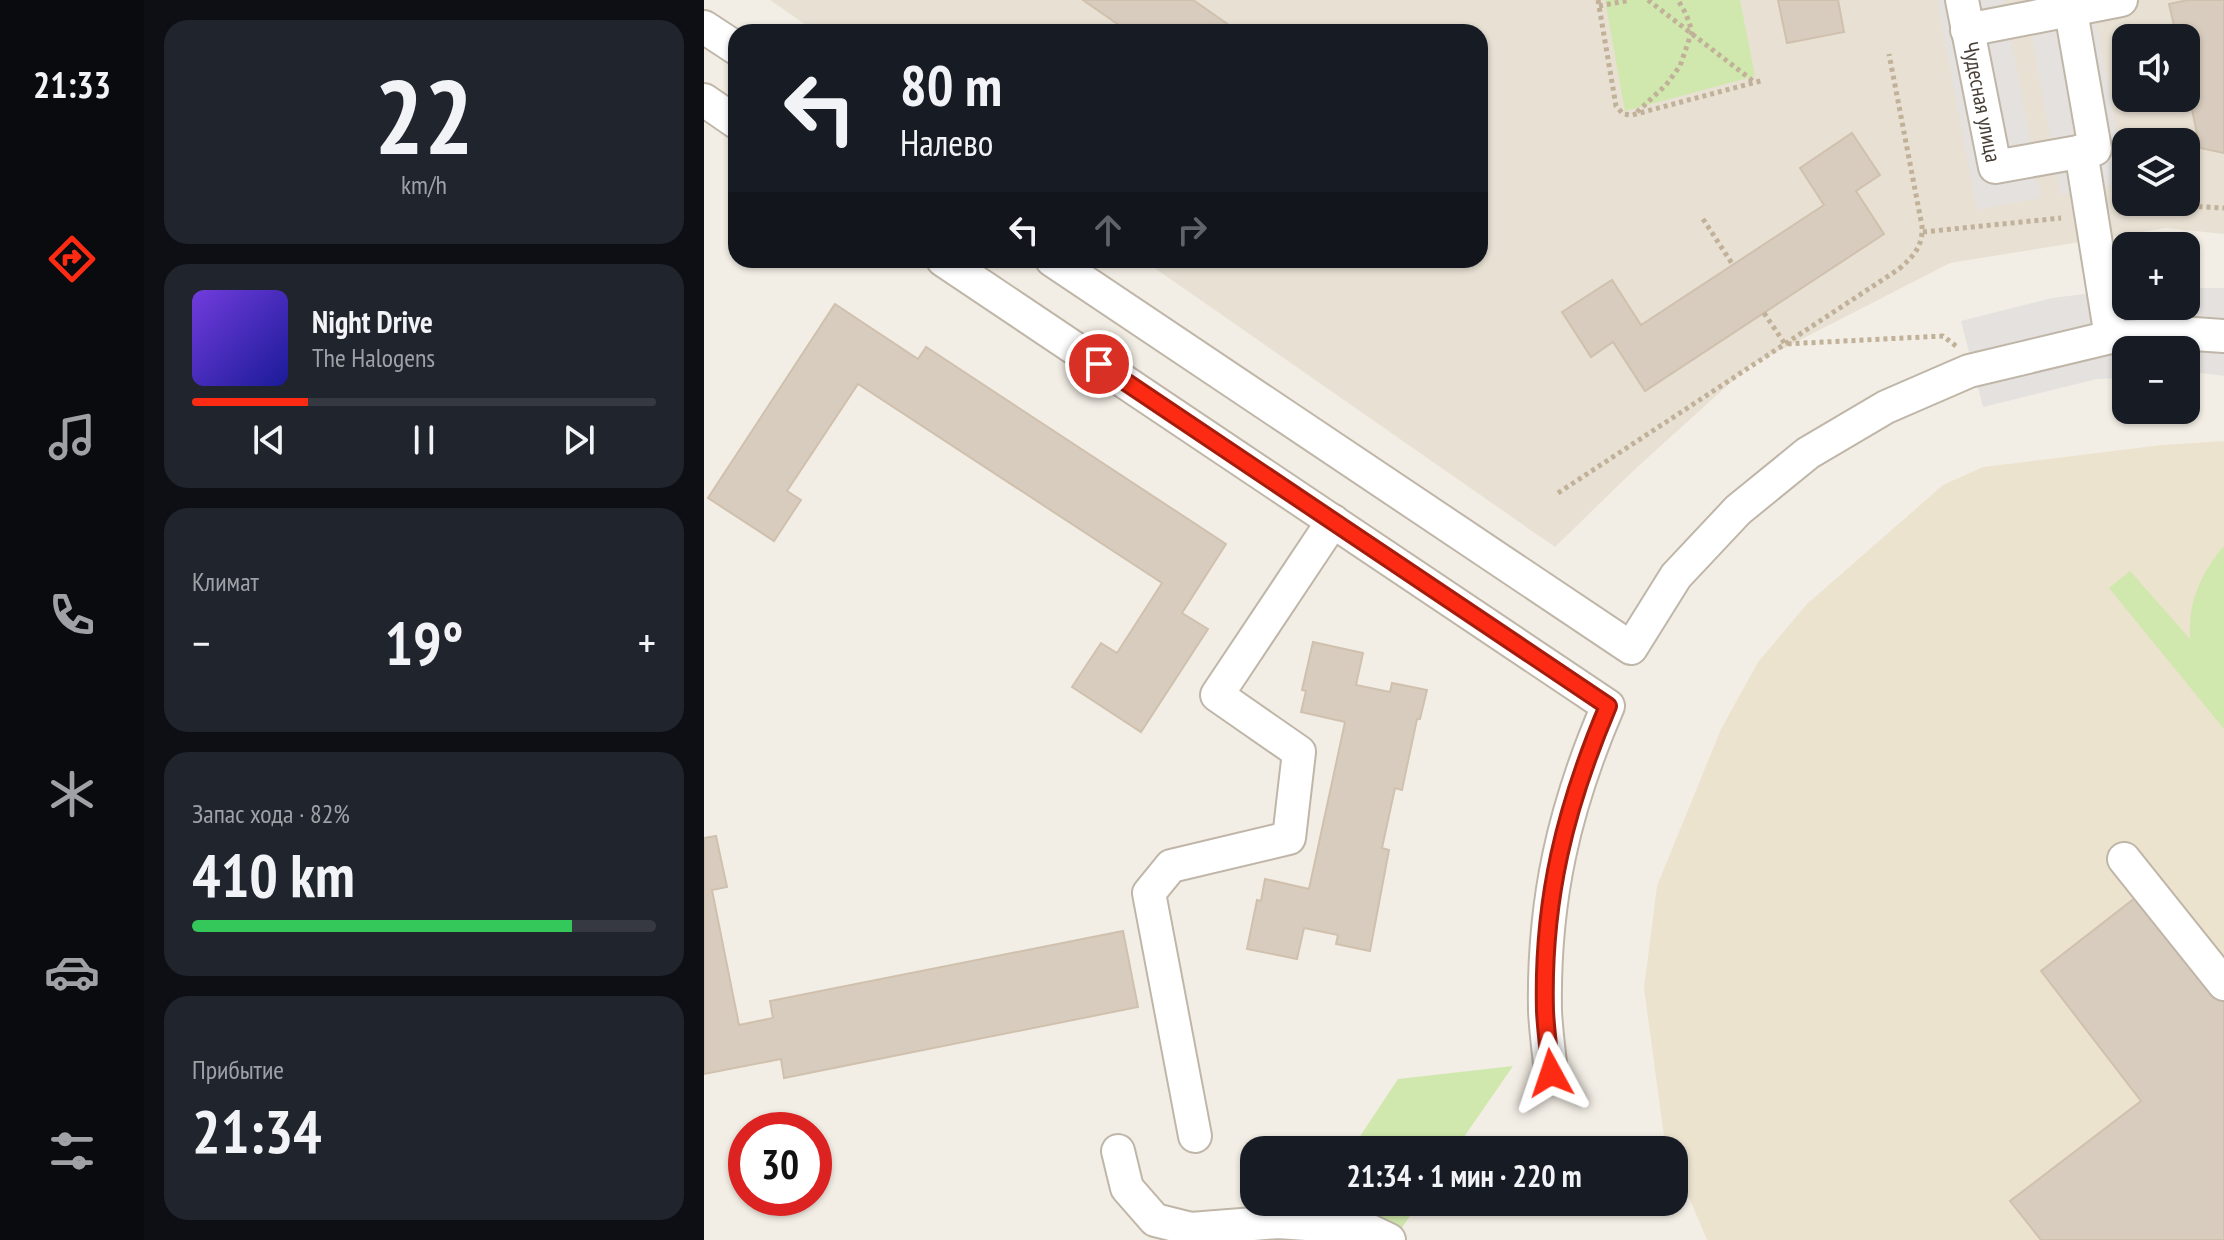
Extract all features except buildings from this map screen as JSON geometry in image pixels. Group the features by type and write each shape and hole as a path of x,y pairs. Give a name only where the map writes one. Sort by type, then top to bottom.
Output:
{"street":[{"path":"1964,15 2121,0"},
{"path":"2070,5 2095,149 2081,151 2111,337"},
{"name":"Чудесная улица","path":"1964,15 1995,167 2081,151"},
{"path":"704,27 728,43"},
{"path":"704,100 728,116"},
{"path":"955,268 1608,706 1569,809 1555,872 1547,930 1545,1012 1551,1073"},
{"path":"1064,268 1631,648 1676,576 1738,510 1808,453 1886,407 1969,371 2111,337 2224,336"},
{"path":"1195,1136 1149,893 1171,866 1289,838 1299,752 1217,695 1333,521"},
{"path":"2124,859 2224,984"},
{"path":"1118,1151 1127,1188 1155,1220 1191,1229 1278,1222 1364,1228 1389,1240"}],"path":[{"path":"1630,0 1598,3 1616,106 1623,114 1636,114 1764,80"},
{"path":"1648,0 1754,82"},
{"path":"1636,114 1674,75 1692,34 1678,0"},
{"path":"1558,493 1899,269 1915,255 1922,241 1922,226 1889,54"},
{"path":"1703,219 1733,265"},
{"path":"1764,313 1785,344"},
{"path":"1785,344 1943,336 1960,351 1969,371"}],"shaded area":[{"path":"770,0 2224,0 2224,234 2166,228 2112,232 2112,237 1950,263 1749,366 1555,547 1154,268 1488,268 1488,24 804,24"},
{"path":"1937,0 2004,0 2041,198 1977,210"},
{"path":"2025,0 2092,0 2116,128 2112,128 2112,186 2061,195"},
{"path":"2200,288 2224,288 2224,376 2200,373 2200,336 2112,336 2112,378 2097,379 1983,407 1961,321 2052,298 2112,291 2112,320 2200,320"},
{"path":"2224,441 2224,1240 1707,1240 1688,1195 1688,1136 1664,1136 1644,988 1657,886 1721,729 1758,662 1807,604 1943,485 1983,467 2162,445"}],"green space":[{"path":"1605,0 1740,0 1755,76 1625,111"},
{"path":"2224,546 2224,729 2109,588 2130,571 2190,639 2191,612 2199,585"},
{"path":"1513,1066 1465,1136 1360,1136 1398,1079"},
{"path":"1309,1216 1410,1216 1394,1240 1293,1240"}],"route":[{"path":"1099,364 1608,706 1569,809 1555,872 1547,930 1545,1012 1551,1073"}]}
